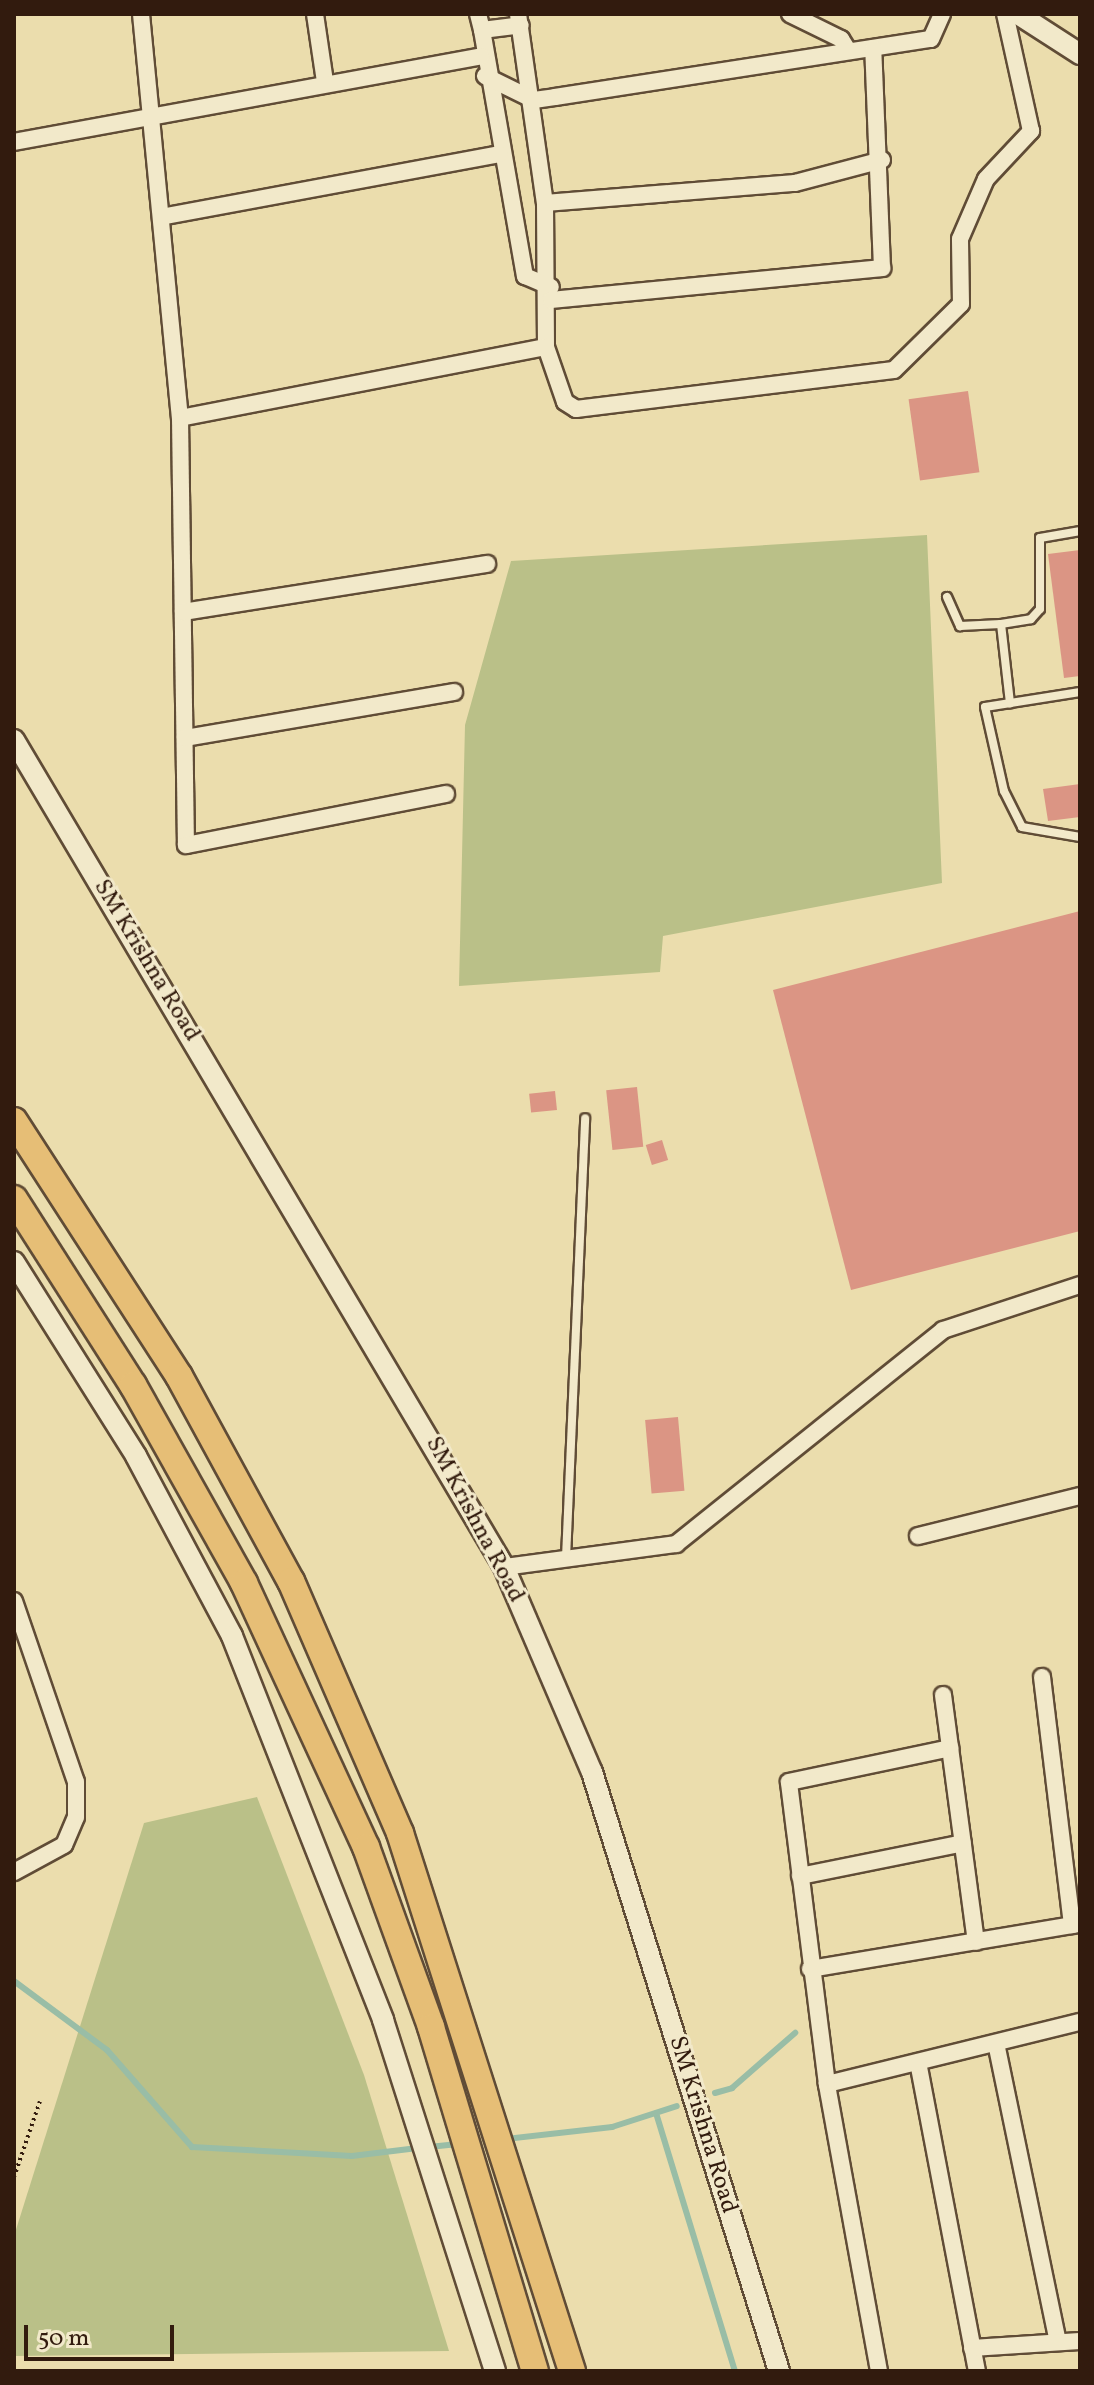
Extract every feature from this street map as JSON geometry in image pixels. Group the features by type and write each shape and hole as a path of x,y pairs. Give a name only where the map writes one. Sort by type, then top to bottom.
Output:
{"highway":[{"path":"14,1121 179,1376 291,1581 400,1833 572,2371"},
{"path":"14,1199 133,1385 244,1583 366,1847 431,2027 535,2371"}],"street":[{"path":"141,14 166,216 180,418 186,845 446,794"},
{"path":"315,14 325,82"},
{"path":"790,14 841,39 848,50"},
{"path":"485,76 534,100 931,39 942,14"},
{"path":"873,48 882,160 885,263 877,271 551,294 525,276 481,56 480,22 519,19 534,100 545,203 551,294 546,347 571,409 894,370 961,304 960,239 986,179 1031,131 1005,14"},
{"path":"1018,14 1080,54"},
{"path":"14,142 325,82 481,56"},
{"path":"166,216 499,154"},
{"path":"545,203 795,183 882,160"},
{"path":"180,418 546,347"},
{"path":"183,612 487,564"},
{"path":"185,738 454,692"},
{"name":"SM Krishna Road","path":"14,740 504,1567 592,1772 779,2371"},
{"path":"14,1262 136,1456 232,1636 325,1861 495,2371"},
{"path":"504,1567 676,1544 943,1330 1080,1285"},
{"path":"918,1536 1080,1496"},
{"path":"14,1601 76,1782 76,1817 64,1845 14,1872"},
{"path":"810,1969 1076,1924 1042,1677"},
{"path":"943,1695 976,1942"},
{"path":"879,2371 827,2084 810,1969 789,1782 950,1748"},
{"path":"800,1876 963,1843"},
{"path":"827,2084 1080,2022"},
{"path":"996,2043 1058,2342"},
{"path":"918,2062 977,2371"},
{"path":"972,2348 1080,2341"}],"lane":[{"path":"947,597 960,626 1031,619 1040,609 1040,538 1080,531"},
{"path":"1001,624 1010,703"},
{"path":"1080,692 985,707 1004,791 1022,827 1080,837"},
{"path":"566,1559 585,1118"}],"path":[{"path":"14,2177 40,2101"}],"green space":[{"path":"927,535 942,883 663,936 660,972 459,986 465,725 511,561"},
{"path":"257,1797 364,2075 449,2351 14,2356 14,2236 144,1823"}],"building":[{"path":"968,391 979,472 920,481 909,399"},
{"path":"1080,550 1080,676 1064,678 1048,554"},
{"path":"1080,784 1080,817 1048,821 1043,789"},
{"path":"1080,911 1080,1231 851,1290 773,990"},
{"path":"637,1087 643,1147 612,1150 606,1090"},
{"path":"555,1091 557,1110 531,1113 529,1094"},
{"path":"662,1140 668,1160 652,1165 646,1145"},
{"path":"678,1417 684,1491 652,1494 645,1420"}],"waterway":[{"path":"14,1981 107,2050 192,2147 352,2156 418,2148"},
{"path":"715,2093 732,2088 795,2033"},
{"path":"505,2139 612,2127 677,2106"},
{"path":"656,2113 735,2371"},
{"path":"429,2147 458,2144"}]}
